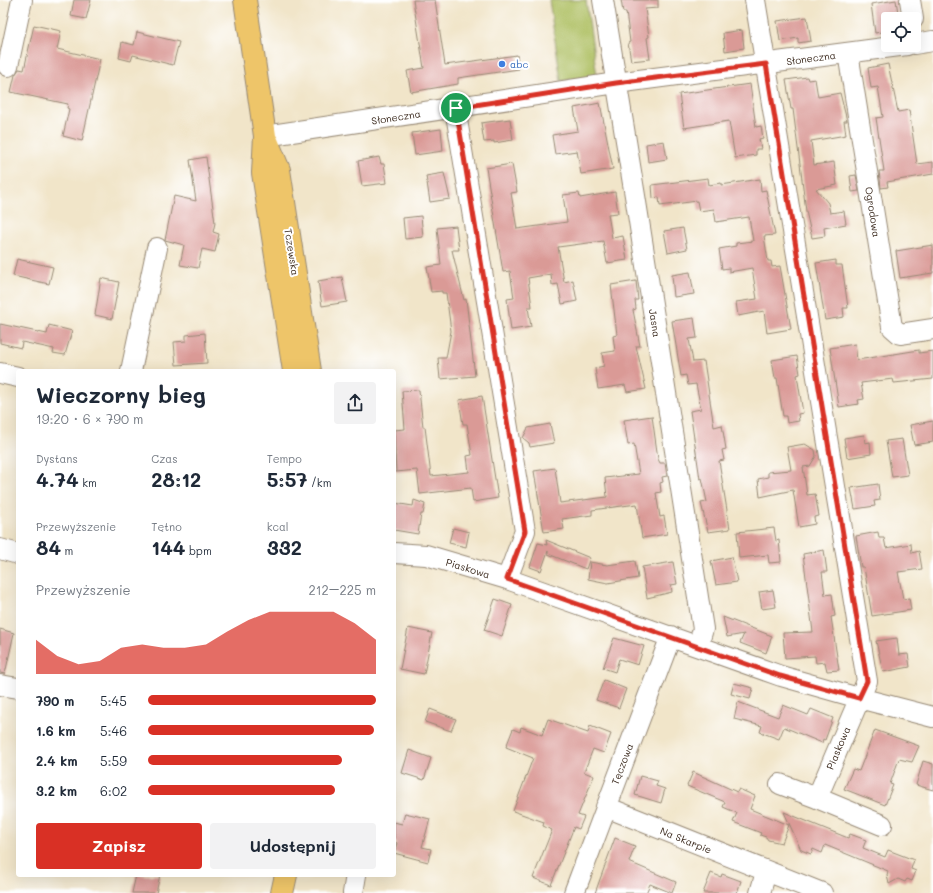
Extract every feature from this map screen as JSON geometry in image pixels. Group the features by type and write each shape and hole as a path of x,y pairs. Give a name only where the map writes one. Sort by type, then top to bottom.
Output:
{"main road":[{"name":"Tczewska","path":"245,0 265,136 263,173 294,369"},
{"name":"Tczewska","path":"265,136 279,170 310,369"},
{"path":"282,893 286,877"}],"street":[{"path":"8,66 22,0"},
{"name":"Jasna","path":"603,0 638,210 703,629 698,646"},
{"path":"756,0 867,681 859,698"},
{"path":"910,0 912,12"},
{"name":"Słoneczna","path":"265,136 616,83 848,53 881,47"},
{"name":"Ogrodowa","path":"848,53 892,327 900,334 933,329"},
{"path":"456,108 525,531 507,579"},
{"path":"131,369 157,248"},
{"path":"0,373 16,377"},
{"path":"0,549 16,553"},
{"name":"Piaskowa","path":"396,553 426,555 507,579 780,676 933,717"},
{"name":"Tęczowa","path":"574,893 671,636"},
{"path":"0,685 16,688"},
{"name":"Piaskowa","path":"817,798 859,698"},
{"path":"780,784 882,825"},
{"name":"Na Skarpie","path":"606,808 822,893"},
{"path":"760,893 766,872"},
{"path":"353,893 356,877"}],"green space":[{"path":"549,0 586,0 597,76 561,81"}],"building":[{"path":"74,0 91,0 86,19 71,16"},
{"path":"413,0 435,0 445,65 517,55 519,69 458,78 458,84 411,92 407,71 424,68"},
{"path":"621,0 658,0 658,8 645,9 650,59 631,61 626,12 623,12"},
{"path":"896,0 898,12 881,12 881,32 875,33 871,4"},
{"path":"807,17 811,41 798,43 798,38 780,41 777,21"},
{"path":"34,25 61,31 57,49 100,59 82,141 63,136 69,109 67,108 68,104 11,92 15,75 19,69 24,70"},
{"path":"742,30 744,48 725,51 723,33"},
{"path":"137,32 179,42 173,65 133,55 131,61 119,58 122,42 134,45"},
{"path":"888,64 898,112 909,110 917,164 933,162 933,174 887,182 888,187 881,188 879,171 884,171 876,118 883,117 878,87 871,88 868,68"},
{"path":"807,77 808,80 815,79 818,97 840,93 847,121 844,121 846,135 811,141 814,165 834,162 837,185 816,189 828,203 830,213 844,211 846,224 824,228 825,236 812,238 806,211 793,109 791,109 786,80"},
{"path":"750,84 756,127 761,126 763,138 759,139 761,149 756,149 756,155 735,158 729,121 684,128 679,94"},
{"path":"600,103 613,169 581,174 577,151 555,154 552,135 578,131 574,108"},
{"path":"510,119 513,140 494,143 494,141 484,142 481,123"},
{"path":"441,129 443,151 415,155 412,133"},
{"path":"664,141 667,159 648,162 646,144"},
{"path":"206,157 215,223 213,232 219,234 215,252 202,249 198,268 180,265 184,245 165,240 174,196 196,201 190,160"},
{"path":"379,157 381,164 384,164 387,183 362,186 358,161"},
{"path":"512,164 517,192 511,193 517,229 567,222 563,195 579,193 580,198 615,192 618,213 608,214 612,238 623,236 627,260 607,263 603,241 558,247 564,282 573,280 577,301 562,304 558,284 552,285 551,274 528,278 532,307 528,307 531,327 511,330 507,299 514,298 510,271 503,272 486,168"},
{"path":"444,173 450,199 430,202 426,176"},
{"path":"856,175 859,191 852,192 850,176"},
{"path":"708,178 709,185 721,183 721,185 760,179 761,191 766,190 775,235 764,236 768,261 771,261 772,267 780,266 791,329 767,333 764,311 738,316 736,302 757,299 752,268 729,272 729,268 722,269 719,249 736,246 736,243 753,241 749,217 716,222 714,209 699,211 697,201 660,206 659,197 653,198 652,185"},
{"path":"421,216 423,237 405,239 403,218"},
{"path":"456,226 459,250 452,250 464,300 466,299 475,376 440,379 438,358 446,358 451,331 446,293 442,293 442,291 431,292 427,267 441,265 437,228"},
{"path":"683,228 687,249 668,253 664,231"},
{"path":"933,245 933,273 900,278 896,251"},
{"path":"17,259 53,267 49,284 13,276"},
{"path":"836,260 836,265 842,265 848,308 843,308 844,317 825,320 816,263"},
{"path":"690,272 694,294 674,297 672,275"},
{"path":"342,277 347,302 322,306 318,281"},
{"path":"101,278 119,282 112,319 95,315"},
{"path":"636,281 638,300 635,300 636,309 633,310 640,346 636,346 646,389 627,392 625,385 598,389 595,368 604,366 602,353 615,351 613,336 617,335 611,285"},
{"path":"694,318 697,338 689,339 693,362 704,361 714,427 722,425 726,449 722,450 724,460 719,461 730,529 708,532 701,503 707,502 702,478 700,479 690,411 701,409 696,384 688,385 686,375 681,376 672,321"},
{"path":"0,324 47,334 49,325 72,331 65,355 53,353 54,349 22,342 21,348 0,343"},
{"path":"205,333 207,363 176,365 174,342 186,341 186,335"},
{"path":"855,344 857,360 919,350 919,353 933,351 933,379 894,383 893,379 861,383 864,399 858,400 859,404 839,407 830,348"},
{"path":"797,356 800,374 797,375 803,413 798,414 799,421 787,423 786,416 783,416 777,378 775,378 772,360"},
{"path":"419,390 431,476 469,472 467,456 472,455 467,424 463,424 459,400 482,396 498,498 473,502 471,488 420,494 417,470 396,472 396,430 405,429 402,391"},
{"path":"652,416 658,459 660,463 665,463 667,476 662,477 663,482 660,483 661,492 656,493 660,517 664,516 667,534 642,538 637,504 592,510 592,515 562,519 564,529 544,532 534,471 555,468 560,503 607,497 605,478 639,474 634,444 628,445 624,420"},
{"path":"933,421 933,442 914,445 910,425"},
{"path":"550,424 554,443 530,447 529,443 523,438 528,428"},
{"path":"864,435 865,443 870,442 871,454 847,458 844,438"},
{"path":"902,439 908,475 892,477 886,441"},
{"path":"805,444 815,450 816,456 810,466 803,467 807,495 815,494 819,516 814,517 815,524 799,527 793,490 760,497 758,479 768,477 768,472 791,470 787,447"},
{"path":"878,484 880,500 874,501 875,506 855,509 851,488"},
{"path":"414,500 425,504 423,514 421,514 418,534 396,530 396,503 413,506"},
{"path":"453,528 469,532 466,547 449,543"},
{"path":"774,528 776,541 779,540 781,562 769,563 768,555 739,558 737,532"},
{"path":"878,532 879,538 884,538 886,548 911,544 912,553 919,551 922,569 898,572 903,599 909,598 911,610 872,616 864,567 861,567 856,536"},
{"path":"546,540 590,558 586,569 548,554 548,551 541,571 530,567 538,543 547,545"},
{"path":"824,550 827,572 822,572 825,595 832,594 835,616 831,617 839,670 827,671 825,662 816,663 815,656 785,658 783,633 813,632 803,554"},
{"path":"732,557 737,582 716,585 711,561"},
{"path":"635,561 638,578 608,583 588,579 590,562 607,565"},
{"path":"673,562 677,584 671,585 672,592 647,598 642,567"},
{"path":"773,590 776,607 762,609 759,592"},
{"path":"495,599 512,605 502,636 484,630"},
{"path":"723,617 772,636 766,653 740,643 744,634 727,637"},
{"path":"408,628 432,633 424,674 400,669"},
{"path":"0,629 14,633 5,674 0,673"},
{"path":"614,638 644,646 638,665 619,659 615,672 603,668"},
{"path":"897,638 899,655 908,654 910,667 883,672 876,641"},
{"path":"604,680 626,689 619,708 596,700"},
{"path":"734,683 753,688 750,699 731,694"},
{"path":"738,702 778,717 783,705 808,715 811,709 833,718 825,740 823,739 822,743 784,727 779,739 760,732 762,726 734,719"},
{"path":"430,709 456,719 451,731 425,722"},
{"path":"548,719 588,733 590,726 611,734 604,753 593,749 584,772 594,776 578,815 584,817 579,829 574,827 551,885 533,878 552,830 543,826 544,822 513,811 533,758 506,747 513,729 520,732 521,727 542,735"},
{"path":"875,730 919,746 912,762 899,759 890,784 893,785 885,805 844,789 853,769 859,771"},
{"path":"409,750 431,758 424,780 402,773"},
{"path":"923,761 933,764 933,790 916,785"},
{"path":"693,772 737,792 739,789 755,796 750,809 789,825 782,843 768,840 766,837 760,835 761,833 733,822 737,813 723,807 725,802 687,786"},
{"path":"640,776 658,781 656,786 665,789 661,803 635,795"},
{"path":"784,812 848,838 850,834 866,840 863,848 885,857 888,850 914,860 911,869 916,871 912,881 907,879 905,882 898,879 889,884 887,875 888,871 825,845 822,853 813,849 811,854 801,850"},
{"path":"405,813 430,819 422,847 431,849 428,862 396,854 396,822 402,824"},
{"path":"615,838 635,846 629,862 676,882 672,893 650,884 646,893 595,893"},
{"path":"711,873 721,877 722,874 741,881 737,893 703,893"},
{"path":"136,877 160,877 156,893 132,893"}],"place":[{"name":"abc","path":"502,64"}],"route":[{"path":"766,64 867,681 859,698 780,676 507,579 525,531 456,108 616,83 766,64"}]}
